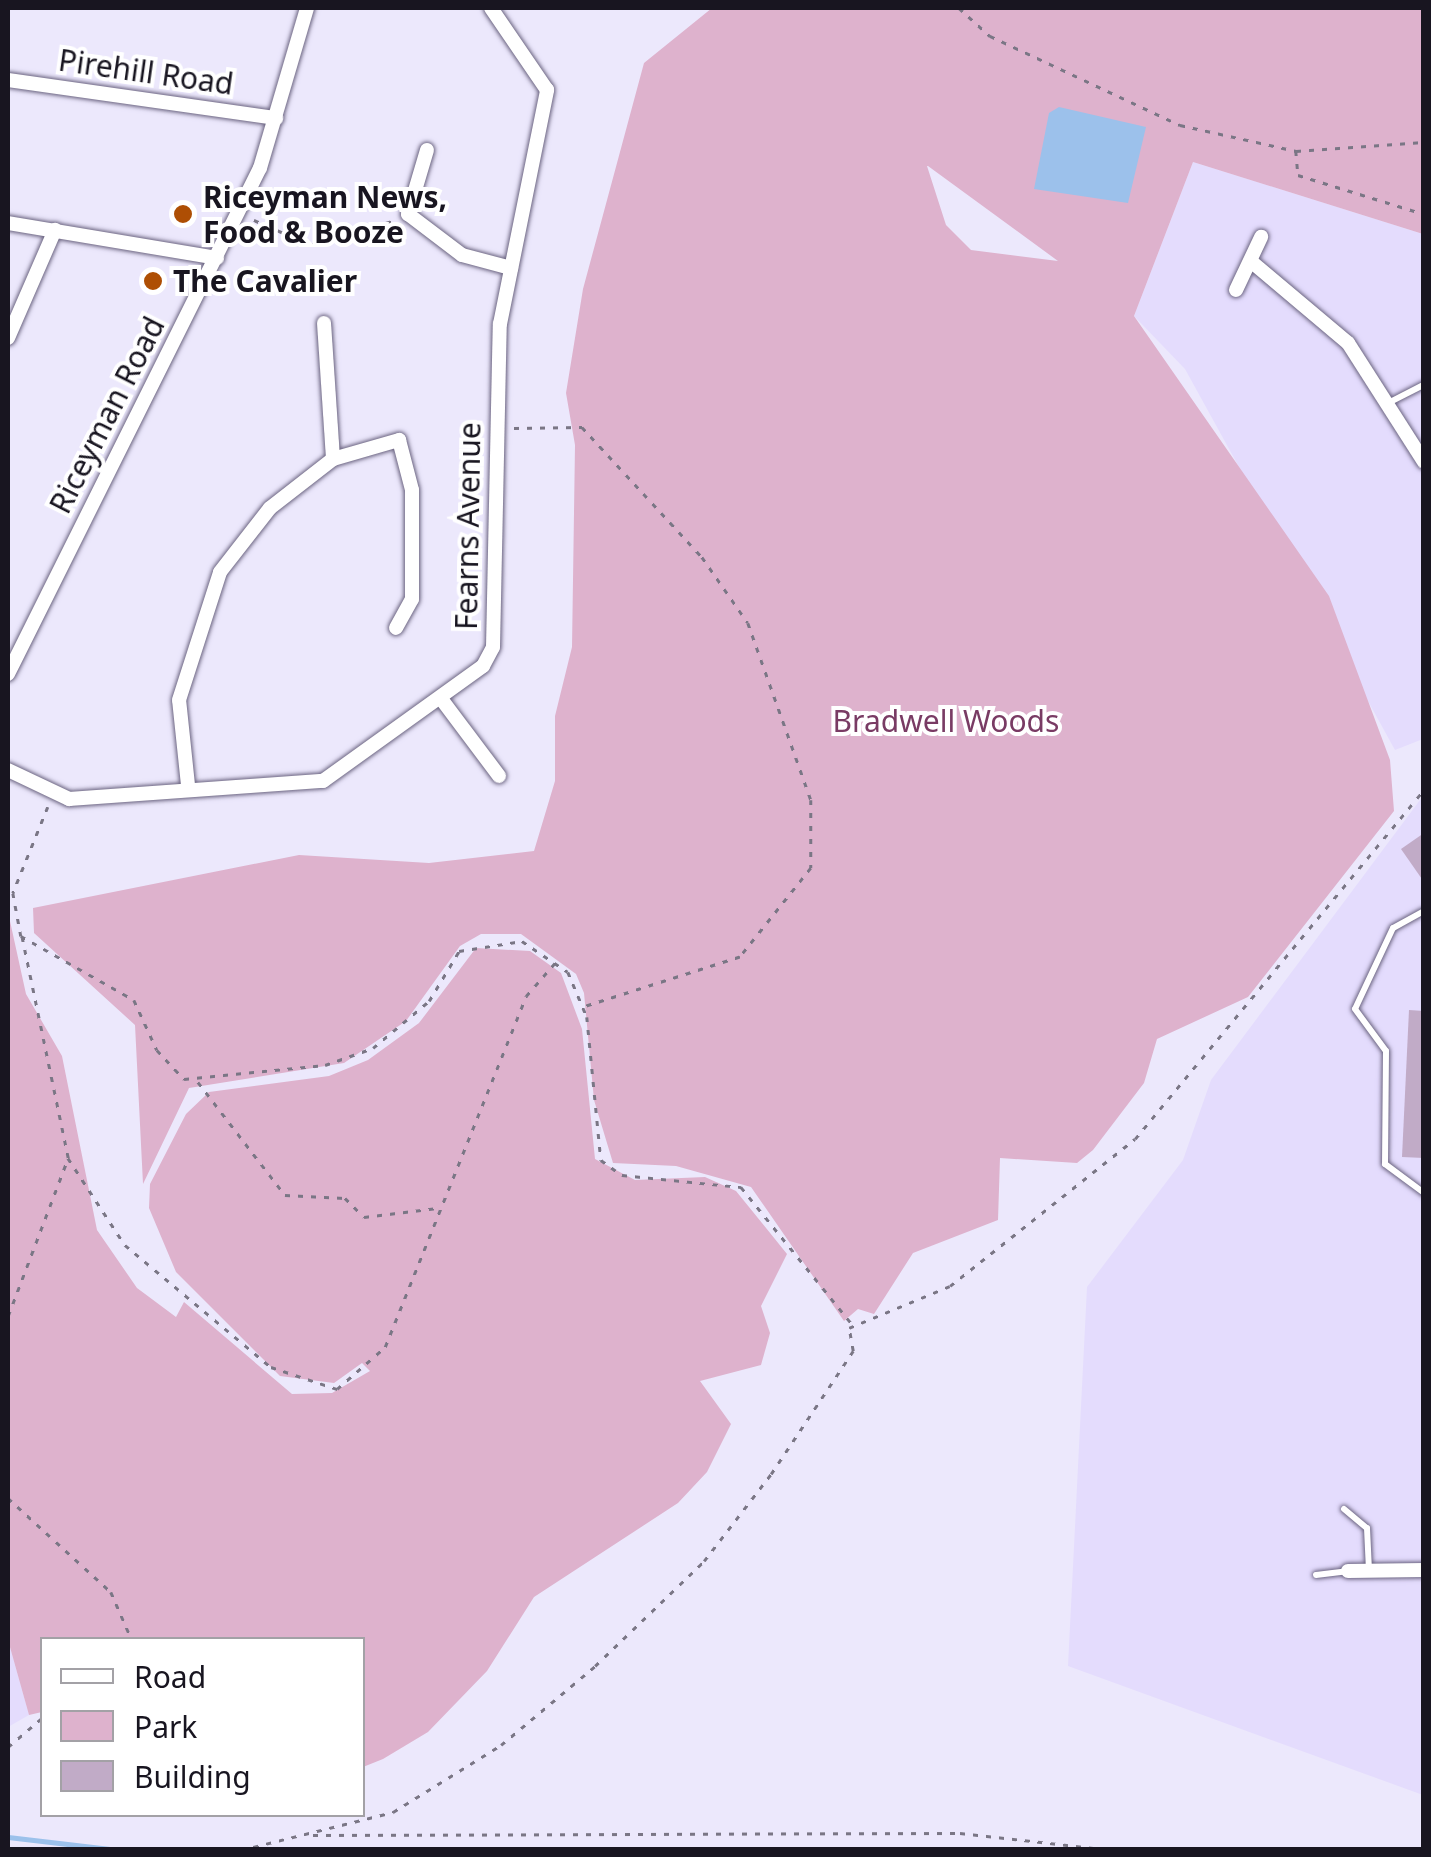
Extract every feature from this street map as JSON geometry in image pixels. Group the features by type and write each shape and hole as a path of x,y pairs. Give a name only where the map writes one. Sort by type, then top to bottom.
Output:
{"street":[{"name":"Riceyman Road","path":"8,674 238,213 276,118 307,8"},
{"name":"Fearns Avenue","path":"8,770 56,793 324,781 442,700 492,647 498,429 511,268 547,90 490,8"},
{"name":"Pirehill Road","path":"8,80 276,118"},
{"path":"427,150 408,214 462,255 511,268"},
{"path":"8,223 217,258"},
{"path":"8,338 55,230"},
{"path":"1236,290 1253,263 1261,237"},
{"path":"1253,263 1348,343 1392,401 1424,462"},
{"path":"324,323 332,459"},
{"path":"188,785 179,700 220,572 270,508 332,459 399,440 412,490 412,598 396,628"},
{"path":"442,700 499,776"},
{"path":"1348,1571 1424,1570"}],"lane":[{"path":"1392,401 1424,385"},
{"path":"1424,911 1394,928 1355,1009 1386,1051 1385,1164 1424,1192"},
{"path":"1344,1509 1367,1528 1370,1571"},
{"path":"1316,1574 1348,1571"}],"path":[{"path":"959,8 990,36 1180,126 1296,151 1424,142"},
{"path":"1296,151 1298,175 1424,214"},
{"path":"238,213 311,245 408,214"},
{"path":"498,429 582,427 702,557 748,623 810,800 811,868 740,957 583,1006"},
{"path":"853,1324 908,1310 950,1286 1136,1139 1424,790"},
{"path":"56,793 10,892 68,1158 125,1245 271,1367 312,1388 337,1389 385,1346 420,1275 438,1208 526,996 555,963"},
{"path":"10,892 21,936 134,1000 156,1050 184,1079 325,1066 373,1048 429,1001 458,951 485,942 522,941 555,963 583,1006 601,1160 622,1175 741,1187 853,1324 853,1351 761,1487 704,1562 595,1666 501,1745 408,1804 365,1817"},
{"path":"198,1080 232,1114 285,1194 345,1198 364,1216 438,1208"},
{"path":"8,1316 68,1158"},
{"path":"8,1498 111,1592 131,1637"},
{"path":"8,1747 40,1720"},
{"path":"241,1850 364,1817"},
{"path":"304,1835 960,1833 1111,1850"}],"shaded area":[{"path":"1193,162 1423,234 1423,739 1395,750 1185,369 1134,316"},
{"path":"1423,796 1423,1795 1068,1666 1087,1287 1183,1160 1211,1080"},
{"path":"8,1640 29,1715 8,1727"}],"green space":[{"name":"Bradwell Woods","path":"712,8 1423,8 1423,234 1193,162 1134,316 1329,596 1390,760 1394,811 1248,997 1157,1039 1144,1083 1093,1150 1077,1163 1000,1158 998,1220 913,1253 874,1314 858,1309 844,1321 751,1187 676,1166 613,1163 594,1100 584,993 576,974 521,934 481,934 460,946 406,1021 344,1063 189,1088 143,1184 135,1025 34,933 33,908 299,855 429,863 534,851 555,781 555,716 572,647 575,445 566,393 583,289 644,63","holes":["927,166 1058,261 971,250 946,225"]},
{"path":"8,912 26,994 62,1056 97,1230 137,1288 176,1317 184,1302 292,1394 332,1393 370,1371 362,1363 334,1383 280,1376 176,1272 149,1208 150,1184 186,1114 209,1092 329,1076 368,1060 419,1023 476,948 530,951 561,973 582,1029 595,1159 635,1180 705,1177 736,1191 787,1254 761,1306 770,1333 761,1365 700,1381 731,1424 707,1472 678,1503 534,1597 487,1671 428,1732 383,1759 365,1766 365,1637 40,1637 40,1712 29,1715 8,1640"}],"water":[{"path":"1059,107 1146,127 1128,203 1034,189 1049,113"}],"building":[{"path":"1424,833 1424,882 1401,849"},
{"path":"1409,1010 1424,1011 1424,1158 1402,1157"}],"waterway":[{"path":"8,1837 118,1850"}],"place":[{"name":"Riceyman News, Food & Booze","path":"183,214"},
{"name":"The Cavalier","path":"153,281"}]}
